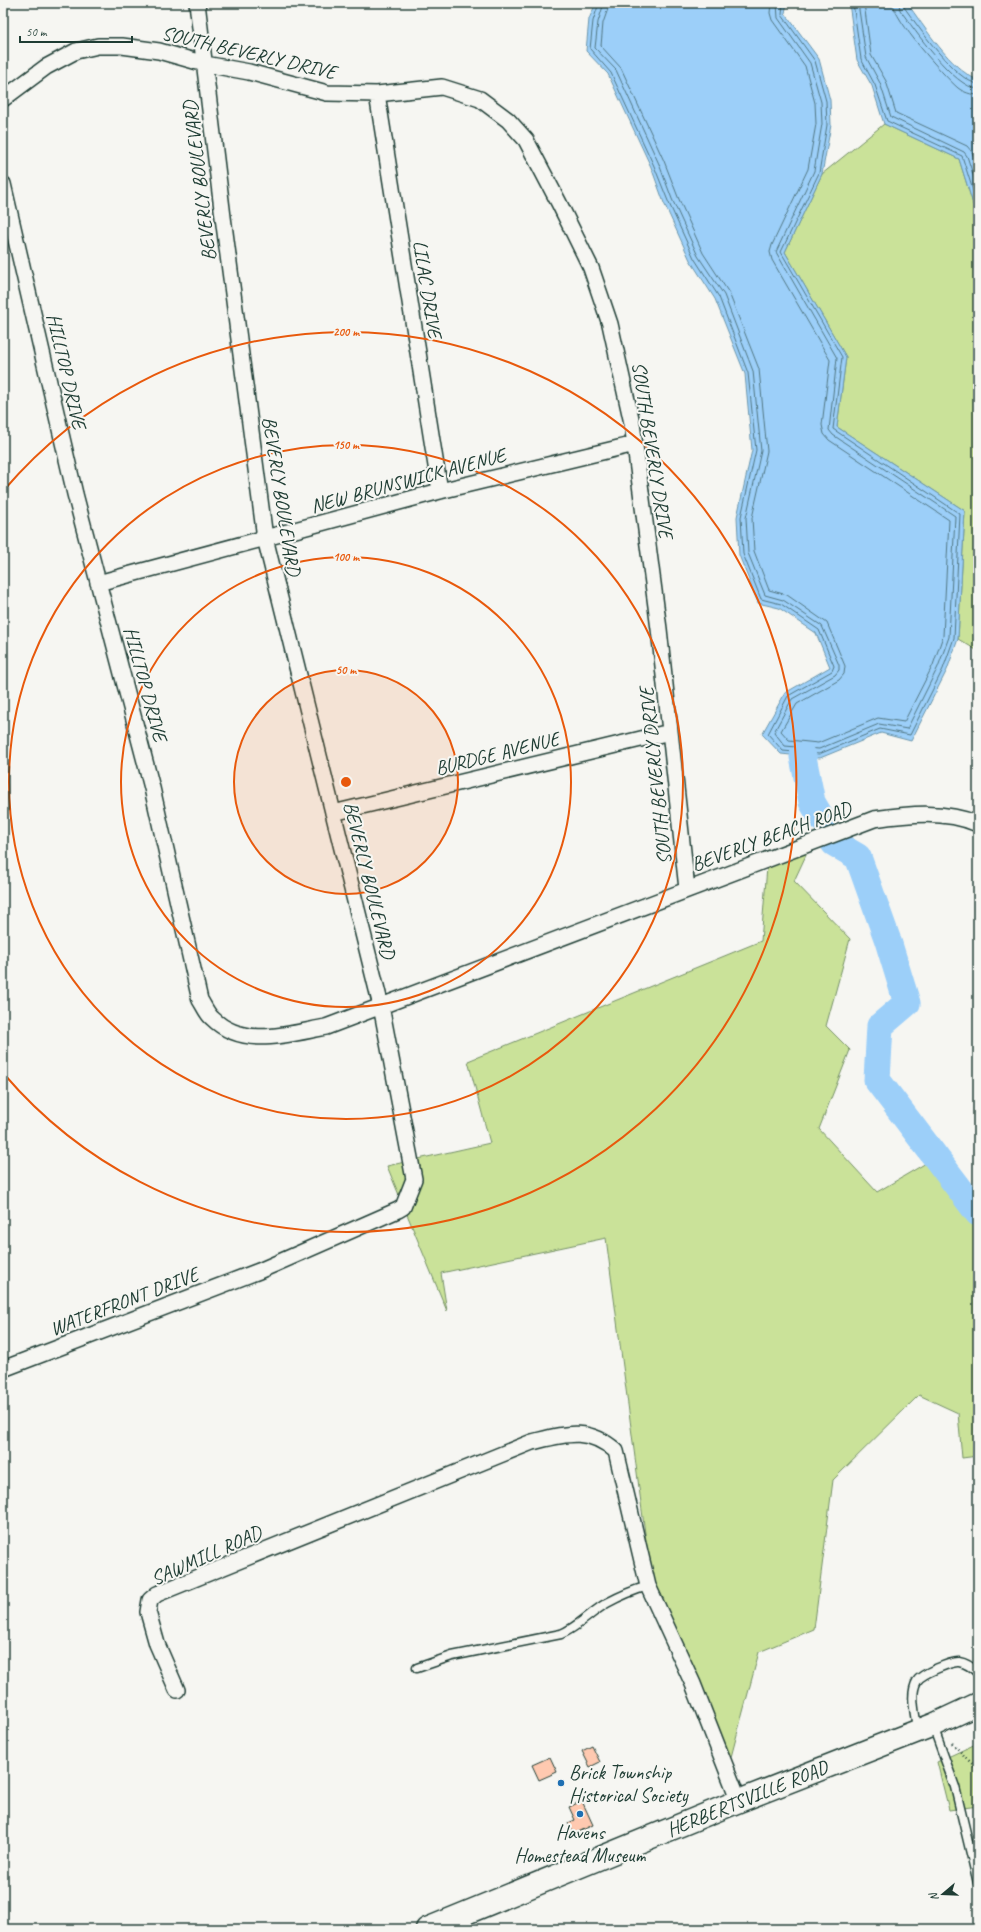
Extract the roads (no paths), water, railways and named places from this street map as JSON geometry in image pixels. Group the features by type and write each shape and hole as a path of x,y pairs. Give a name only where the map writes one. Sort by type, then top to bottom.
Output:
{"main road":[{"name":"HERBERTSVILLE ROAD","path":"427,1929 739,1801 925,1728 978,1704"}],"street":[{"name":"BEVERLY BOULEVARD","path":"197,3 222,217 265,538 381,1006 414,1179 410,1194 403,1207 398,1210 259,1271"},
{"name":"SOUTH BEVERLY DRIVE","path":"3,99 46,67 76,51 98,46 122,46 159,51 205,64 249,72 327,93 378,94 442,87 480,99 508,120 526,140 559,202 591,268 610,324 632,422 659,629 687,889"},
{"name":"LILAC DRIVE","path":"378,94 440,491"},
{"name":"HILLTOP DRIVE","path":"3,184 75,494 152,788 200,1000 211,1018 232,1031 242,1035 263,1038 326,1027 381,1006"},
{"name":"NEW BRUNSWICK AVENUE","path":"98,583 440,491 635,444"},
{"name":"BURDGE AVENUE","path":"333,813 670,732"},
{"name":"BEVERLY BEACH ROAD","path":"381,1006 874,819 914,813 947,816 978,824"},
{"name":"WATERFRONT DRIVE","path":"3,1369 259,1271"},
{"name":"SAWMILL ROAD","path":"177,1690 156,1644 148,1612 150,1600 157,1594 532,1442 580,1433 607,1442 616,1450 648,1586"},
{"path":"648,1586 693,1684 739,1801"}],"lane":[{"path":"417,1668 452,1656 561,1634 572,1629 581,1620 608,1602 648,1586"},
{"path":"978,1673 968,1665 961,1662 954,1662 922,1675 918,1680 913,1700 925,1728 955,1787 978,1883"}],"water":[{"path":"596,3 787,3 785,13 819,59 830,100 831,125 822,174 785,252 846,357 837,427 965,511 958,639 947,670 911,741 881,733 820,758 781,754 762,734 785,693 830,667 816,633 779,608 758,603 739,555 737,517 752,450 745,374 715,299 690,260 664,203 651,167 608,74 586,51 589,19"},
{"path":"849,3 907,3 948,57 968,75 978,80 978,220 959,159 884,124 872,86 857,60"}],"waterway":[{"path":"803,757 812,802 822,819"},
{"path":"834,843 858,857 888,941 907,1003 880,1026 877,1080 978,1213"}],"place":[{"name":"Brick Township Historical Society","path":"561,1783"},
{"name":"Havens Homestead Museum","path":"580,1814"}]}
